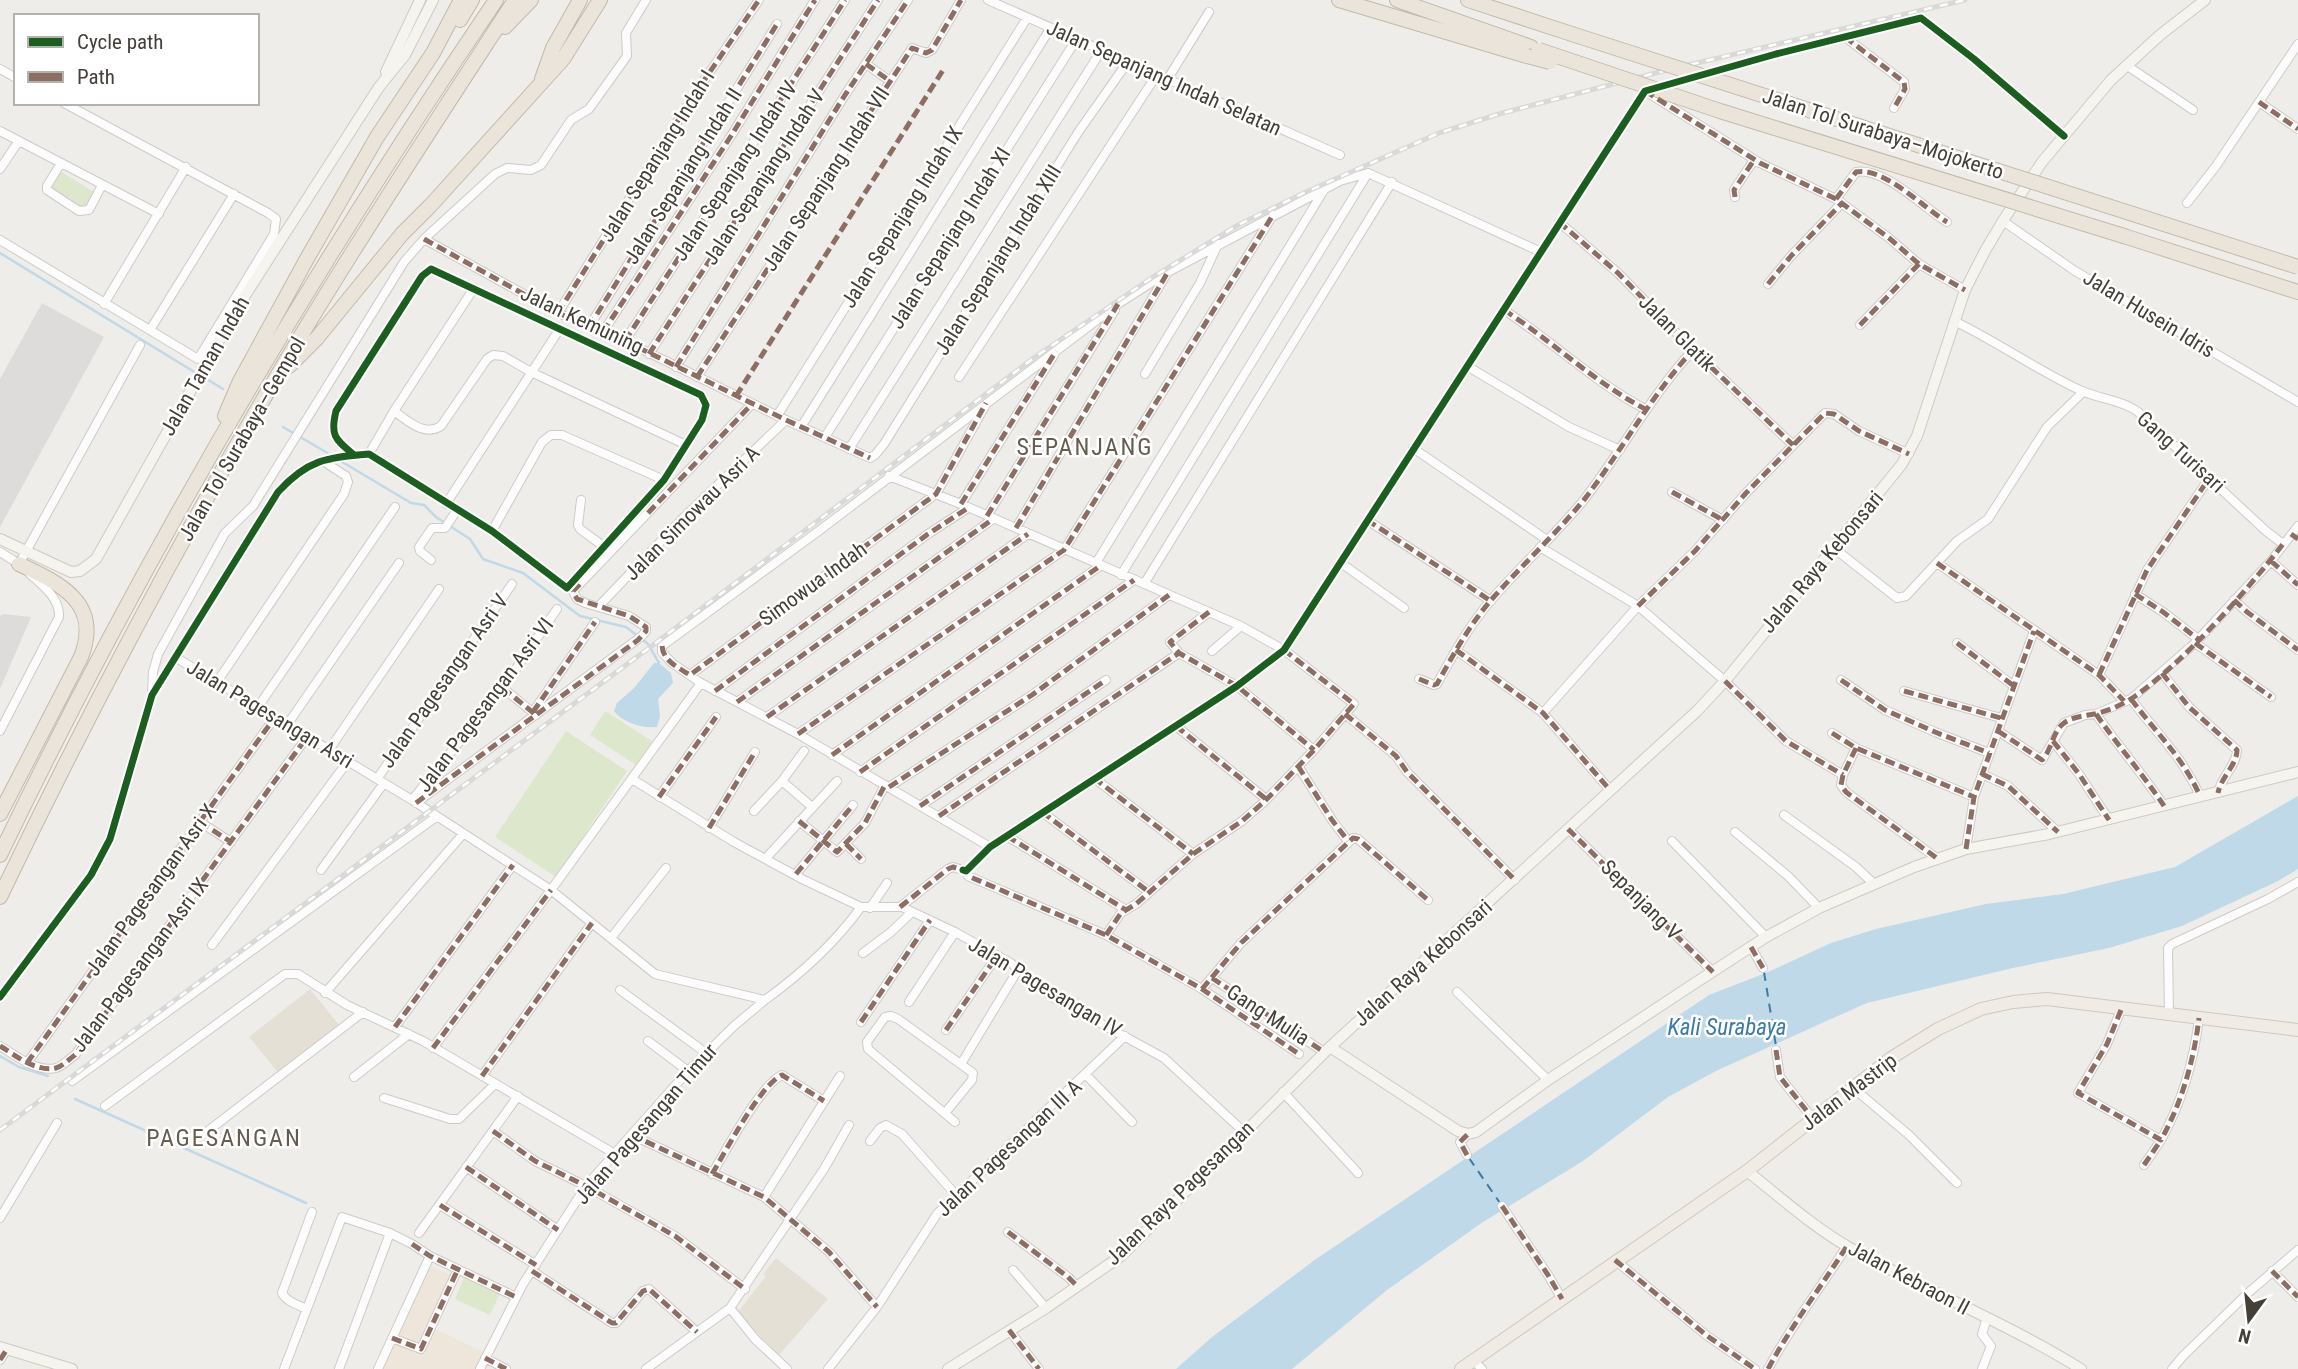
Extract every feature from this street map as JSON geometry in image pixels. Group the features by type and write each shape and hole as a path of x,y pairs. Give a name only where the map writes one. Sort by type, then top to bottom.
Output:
{"highway":[{"path":"211,454 240,381 309,255 393,114 433,53 460,0"},
{"path":"393,114 407,104 472,0"},
{"name":"Jalan Tol Surabaya–Gempol","path":"0,855 64,724 211,454 408,129 496,0"},
{"name":"Jalan Tol Surabaya–Gempol","path":"0,897 108,677 278,376 415,153 515,0"},
{"path":"489,41 531,0"},
{"path":"539,87 554,48 580,0"},
{"path":"278,376 317,338 402,233 431,205 563,59 600,0"},
{"path":"1339,0 1533,53"},
{"path":"1397,0 1533,53"},
{"name":"Jalan Tol Surabaya–Mojokerto","path":"1468,0 2298,267"},
{"name":"Jalan Tol Surabaya–Mojokerto","path":"1533,53 2298,292"},
{"path":"0,814 81,657 87,636 81,605 72,595 48,578 19,564"}],"main road":[{"name":"Jalan Mastrip","path":"1461,1369 1478,1365 1615,1260 1747,1171 1891,1058 1938,1029 1981,1009 2047,999 2298,1030"}],"street":[{"name":"Jalan Taman Indah","path":"379,87 420,0"},
{"name":"Jalan Taman Indah","path":"0,539 71,572 80,571 96,559 195,381 201,363 379,87 405,55 433,0"},
{"path":"152,695 155,663 219,543 231,526 253,506 404,262 424,239 495,174 507,169 531,170 541,165 571,120 589,109 627,56 626,33 646,0"},
{"name":"Jalan Sepanjang Indah I","path":"558,313 692,98 759,0"},
{"path":"603,332 816,0"},
{"name":"Jalan Sepanjang Indah IV","path":"625,341 845,0"},
{"name":"Jalan Sepanjang Indah V","path":"649,354 878,0"},
{"path":"676,367 845,95 908,0"},
{"name":"Jalan Sepanjang Indah VII","path":"697,377 912,47 926,53 932,50 961,0"},
{"name":"Jalan Sepanjang Indah Selatan","path":"988,0 1340,155"},
{"name":"Jalan Raya Kebonsari","path":"1327,1049 1515,880 1689,719 1725,681 1835,549 1909,454 1965,290 2003,221 2042,162 2126,65 2205,0"},
{"path":"1167,80 1209,12"},
{"name":"Jalan Sepanjang Indah IX","path":"781,418 1027,18"},
{"path":"863,953 891,932 906,909 948,869 961,869 1042,812 1237,686 1284,650 1645,91 1921,18 1974,59 2064,136"},
{"name":"Jalan Sepanjang Indah II","path":"589,327 777,24"},
{"path":"801,427 1050,29"},
{"path":"1844,37 1904,82 1905,89 1894,108"},
{"name":"Jalan Sepanjang Indah XI","path":"825,437 1076,40"},
{"path":"2187,203 2217,166 2298,44"},
{"path":"424,239 558,313 625,341 849,449 1101,51"},
{"name":"Jalan Sepanjang Indah XIII","path":"849,449 870,458 876,455 884,444 1079,131 1127,63"},
{"path":"866,64 890,81"},
{"path":"2126,65 2193,110"},
{"path":"959,377 1156,76"},
{"path":"1645,91 1754,160 1839,201 1919,264 1965,290"},
{"path":"2259,102 2298,129"},
{"path":"0,240 201,363 274,234 276,219 186,167 69,105"},
{"path":"0,131 159,214"},
{"path":"0,169 18,142"},
{"path":"1735,197 1734,190 1754,160"},
{"path":"61,163 47,190 79,211 89,210 102,185"},
{"path":"104,304 186,167"},
{"path":"1768,284 1839,201 1856,172 1883,176 1947,222"},
{"path":"990,847 798,734 701,683 672,663 662,652 662,646 1118,304 1218,244 1346,179 1368,173 1541,252"},
{"path":"1121,575 1368,173"},
{"path":"1144,584 1392,183"},
{"path":"832,755 1098,565 1325,189"},
{"path":"150,330 234,194"},
{"path":"798,734 1064,550 1273,215"},
{"name":"Jalan Husein Idris","path":"2003,221 2075,271 2298,402"},
{"name":"Jalan Glatik","path":"1559,222 1618,273 1693,350 1793,445"},
{"path":"1145,374 1200,283 1218,244"},
{"path":"1860,325 1919,264"},
{"name":"Jalan Kemuning","path":"351,456 337,440 332,428 336,411 422,276 431,269 701,395 706,405 702,420 664,480 603,546 570,590"},
{"path":"1016,528 1168,272"},
{"path":"369,454 474,288"},
{"path":"737,702 990,517 1118,304"},
{"path":"1504,310 1616,393 1645,409"},
{"name":"Gang Turisari","path":"1954,321 2083,392 2130,406 2283,544"},
{"path":"446,504 559,330"},
{"path":"19,564 140,345"},
{"path":"1419,679 1436,685 1456,650 1491,601 1581,502 1620,450 1645,409 1693,350"},
{"path":"715,691 965,506 1056,351"},
{"path":"394,411 421,429 441,426 486,359 493,355 503,356 531,372 686,445"},
{"path":"1466,366 1569,427 1620,450"},
{"path":"1835,549 1897,598 1906,596 1957,541 1988,519 2047,427 2083,392"},
{"path":"936,494 986,403"},
{"path":"570,590 752,404"},
{"path":"1543,713 1639,606 1695,551 1793,445 1828,413 1909,454"},
{"name":"Jalan Simowau Asri A","path":"599,606 781,418"},
{"path":"492,531 542,442 551,435 562,435 664,480"},
{"path":"1413,448 1544,543 1639,606 1725,681 1786,741 1843,775"},
{"path":"175,657 278,492 296,473 314,463 369,454 446,504 452,517 492,531 570,590 577,599 629,616 646,627 640,638 414,801"},
{"path":"217,682 344,494 348,482 346,476 323,461"},
{"path":"889,476 965,506 1241,626 1284,650 1354,704 1266,799 1242,821 1193,854 1121,912 1106,935"},
{"path":"2099,675 2147,570 2210,477"},
{"path":"1672,492 1723,520"},
{"name":"Simowua Indah","path":"690,675 936,494"},
{"path":"581,500 579,529 603,546"},
{"path":"258,707 395,507"},
{"path":"431,559 420,551 419,547 432,528 444,530 452,517"},
{"path":"1367,520 1491,601"},
{"path":"1998,731 2042,760 2064,723 2096,714 2128,700 2162,673 2197,641 2271,561 2283,544 2294,536 2298,526"},
{"path":"767,717 1028,534"},
{"path":"0,552 19,564 53,597 59,610 59,617 50,637 0,731"},
{"path":"2271,561 2298,585"},
{"path":"287,724 399,563"},
{"path":"1341,563 1404,608"},
{"path":"1937,563 2099,675 2128,700 2178,754 2200,796"},
{"path":"860,772 1134,580"},
{"name":"Jalan Pagesangan Asri V","path":"321,870 512,584"},
{"path":"329,750 439,589"},
{"path":"2135,594 2163,612 2271,697"},
{"path":"799,821 836,852 864,823 886,786 1032,695 1169,595"},
{"path":"2234,600 2298,650"},
{"name":"Jalan Pagesangan Asri VI","path":"414,801 503,688 557,609"},
{"path":"1209,611 1170,642 1179,653 1237,686 1314,750"},
{"path":"535,713 595,622"},
{"path":"1212,651 1241,626"},
{"path":"1966,849 1974,797 2034,631"},
{"path":"1957,643 2014,686"},
{"path":"1456,650 1543,713 1610,790"},
{"path":"939,816 1179,653"},
{"name":"Jalan Pagesangan Asri","path":"0,997 103,857 152,695 175,657 414,801 551,890"},
{"path":"2162,673 2189,707 2237,750 2236,758 2218,793"},
{"path":"920,806 1106,680"},
{"path":"1842,680 1885,710 1989,753"},
{"path":"433,1048 701,683"},
{"path":"503,688 535,713"},
{"path":"1904,691 2001,718"},
{"path":"1345,714 1395,756 1407,772 1515,880"},
{"path":"2096,714 2164,806"},
{"path":"659,797 716,717"},
{"name":"Jalan Pagesangan Asri X","path":"27,1063 275,718"},
{"path":"1176,726 1266,799"},
{"path":"1832,733 1856,748 1974,797"},
{"name":"Jalan Pagesangan Asri IX","path":"0,1046 27,1063 44,1068 55,1068 75,1055 307,737"},
{"path":"2053,741 2079,774 2109,820"},
{"path":"1856,748 1843,775 1841,785 1846,792 1938,859"},
{"path":"754,811 782,781 804,751"},
{"path":"709,828 755,752"},
{"path":"212,945 348,761"},
{"path":"1298,765 1348,841"},
{"path":"1467,1155 1460,1142 1468,1134 1490,1124 1548,1080 1766,937 1819,908 1966,849 2058,832 2298,772"},
{"path":"1982,774 2008,786 2058,832"},
{"path":"1094,778 1193,854"},
{"name":"Jalan Pagesangan IV","path":"632,779 709,828 796,874 865,907 906,909 955,932 1019,968 1054,998 1164,1058 1243,1132"},
{"path":"782,781 812,807"},
{"path":"766,858 836,781"},
{"path":"796,874 853,805"},
{"path":"1042,812 1149,892"},
{"path":"1784,815 1856,867 1874,884"},
{"path":"72,1081 436,817"},
{"path":"200,821 231,842"},
{"name":"Sepanjang V","path":"1569,829 1713,972"},
{"path":"1735,832 1788,876 1819,908"},
{"path":"325,993 463,834"},
{"path":"1007,836 1126,910"},
{"path":"1202,989 1241,943 1353,838 1358,839 1428,900"},
{"path":"1672,841 1766,937"},
{"path":"846,844 861,859"},
{"path":"395,1027 513,865"},
{"path":"611,938 666,868"},
{"path":"961,869 968,876 1106,935 1202,989 1299,1054"},
{"path":"2169,1014 2168,948 2298,882"},
{"path":"551,890 658,975 765,1000 794,978 887,883"},
{"path":"861,1023 930,920"},
{"path":"482,1076 592,923"},
{"path":"909,1003 955,932"},
{"path":"1751,947 1763,968"},
{"path":"946,1030 997,956"},
{"path":"961,1064 1019,968"},
{"path":"104,1106 285,974 298,974 325,993 409,1034 615,1154"},
{"name":"Gang Mulia","path":"1212,978 1327,1049"},
{"path":"620,990 706,1053"},
{"path":"1457,992 1548,1080"},
{"name":"Jalan Pagesangan Timur","path":"480,1369 516,1297 586,1186 688,1071 765,1000"},
{"path":"2121,1010 2107,1044 2078,1093 2161,1140"},
{"path":"200,1138 362,1012"},
{"path":"945,1112 974,1076 961,1064 891,1016 885,1017 867,1042 868,1049 955,1122"},
{"path":"2144,1165 2174,1117 2189,1071 2200,1018"},
{"path":"354,1077 409,1034"},
{"name":"Jalan Pagesangan III A","path":"828,1369 877,1307 937,1214 955,1194 1125,1036"},
{"path":"648,1041 688,1071"},
{"path":"1327,1049 1458,1131 1468,1134"},
{"name":"Jalan Raya Pagesangan","path":"948,1369 1046,1308 1121,1255 1327,1049"},
{"path":"1776,1050 1780,1077 1813,1119"},
{"path":"712,1174 774,1079 782,1075 824,1101"},
{"path":"1086,1075 1132,1122"},
{"path":"764,1197 840,1076"},
{"path":"384,1098 450,1119 460,1119 495,1084"},
{"path":"1852,1087 1909,1135 1957,1183"},
{"path":"1283,1092 1357,1173"},
{"path":"419,1233 518,1096"},
{"path":"0,1218 57,1123"},
{"path":"646,1369 730,1308 824,1170 849,1125"},
{"path":"870,1141 880,1128 886,1125 902,1134 955,1194"},
{"path":"493,1131 535,1161 675,1236 745,1289"},
{"path":"632,1135 764,1197 829,1252 877,1307"},
{"path":"466,1167 558,1230"},
{"name":"Jalan Kebraon II","path":"1747,1171 1847,1246 1929,1291 2041,1344 2081,1369"},
{"path":"440,1205 612,1324 616,1323 643,1290 649,1289 696,1332"},
{"path":"1502,1206 1562,1299"},
{"path":"307,1309 294,1304 282,1293 312,1212"},
{"path":"284,1369 342,1217 390,1233 430,1256 516,1297"},
{"path":"1008,1232 1077,1286"},
{"path":"338,1369 390,1233"},
{"path":"1768,1369 1791,1329 1847,1246"},
{"path":"2172,1369 2272,1271 2298,1250"},
{"path":"378,1369 430,1256"},
{"path":"1615,1260 1706,1335 1755,1369"},
{"path":"392,1338 421,1349 458,1269"},
{"path":"1013,1270 1046,1308"},
{"path":"2272,1271 2298,1297"},
{"path":"730,1308 755,1339 787,1369"},
{"path":"1982,1369 1992,1346 1982,1334 1987,1318"},
{"path":"1009,1330 1039,1369"},
{"path":"0,1360 3,1348 72,1369"},
{"path":"485,1357 506,1369"}],"shaded area":[{"path":"42,303 104,337 0,527 0,379"},
{"path":"0,616 31,617 0,689"},
{"path":"310,989 340,1026 280,1075 249,1037"},
{"path":"776,1258 828,1299 779,1355 737,1313 766,1276 763,1274"},
{"path":"425,1263 459,1279 435,1329 492,1356 486,1369 376,1369"}],"green space":[{"path":"60,171 94,192 83,209 49,188"},
{"path":"605,711 652,741 636,765 590,735"},
{"path":"566,731 627,771 556,877 495,837"},
{"path":"464,1277 500,1293 490,1315 455,1299"}],"water":[{"path":"654,663 659,663 671,673 673,683 658,699 660,716 657,727 633,724 614,711 617,703 634,688"},
{"name":"Kali Surabaya","path":"2298,796 2298,869 2278,881 2182,926 2109,948 1867,1003 1716,1071 1668,1097 1583,1161 1483,1222 1387,1290 1292,1369 1176,1369 1212,1337 1316,1259 1709,995 1831,943 1876,929 1986,904 2063,894 2175,867"}],"waterway":[{"path":"0,253 196,373"},
{"path":"202,376 223,389"},
{"path":"283,427 331,455"},
{"path":"339,460 411,503 424,505 436,517 470,539 483,559 523,573 580,616 626,627 648,644 659,663"},
{"path":"0,1056 19,1067 48,1076"},
{"path":"75,1099 306,1203"}],"ferry route":[{"path":"1764,972 1776,1046"},
{"path":"1469,1158 1500,1203"}],"railway":[{"path":"0,1130 653,645 1035,357 1153,277 1238,225 1439,133 1499,114 1667,70 1965,0"}],"marked path":[{"path":"558,313 692,98 759,0"},
{"path":"603,332 731,136 815,0"},
{"path":"625,341 845,0"},
{"path":"649,354 878,0"},
{"path":"676,367 845,95 908,0"},
{"path":"697,377 912,48 926,53 932,50 961,0"},
{"path":"589,327 777,24"},
{"path":"1845,37 1904,82 1905,89 1894,108"},
{"path":"866,64 890,81"},
{"path":"736,396 945,67"},
{"path":"1645,91 1760,163 1836,199 1919,264 1965,290"},
{"path":"2259,102 2298,129"},
{"path":"1735,197 1734,190 1754,160"},
{"path":"1836,199 1856,172 1867,172 1891,181 1947,222"},
{"path":"1768,284 1842,203"},
{"path":"798,734 1064,550 1273,215"},
{"path":"1559,222 1618,273 1693,350 1793,445"},
{"path":"424,239 558,313 625,341 870,458"},
{"path":"1860,325 1919,264"},
{"path":"1016,528 1168,272"},
{"path":"987,516 1118,304"},
{"path":"1504,310 1608,386 1645,409"},
{"path":"1419,679 1437,684 1462,640 1484,609 1583,501 1649,406 1693,350"},
{"path":"961,504 1056,351"},
{"path":"662,646 668,660 690,675 936,494 986,403"},
{"path":"648,513 752,404"},
{"path":"1638,606 1695,551 1746,493 1825,413 1834,414 1859,431 1909,454"},
{"path":"2099,675 2147,570 2210,477"},
{"path":"1672,492 1723,520"},
{"path":"715,691 928,534 968,508"},
{"path":"737,702 993,519"},
{"path":"1367,520 1491,601"},
{"path":"767,717 1028,534"},
{"path":"2291,534 2298,539"},
{"path":"1998,731 2042,760 2064,723 2125,702 2173,665 2233,604 2283,544"},
{"path":"2271,561 2298,585"},
{"path":"1937,563 2099,675 2124,701"},
{"path":"832,755 1100,566"},
{"path":"860,772 1134,580"},
{"path":"416,803 638,640 646,631 646,627 629,616 577,599 573,591 580,584"},
{"path":"2135,594 2198,639"},
{"path":"889,787 1032,695 1169,595"},
{"path":"2234,600 2298,650"},
{"path":"1209,612 1170,642 1179,653 1237,686 1314,750"},
{"path":"533,712 595,622"},
{"path":"1966,849 1974,797 2034,631"},
{"path":"1957,643 2014,686"},
{"path":"2195,643 2271,697"},
{"path":"1106,935 1121,913 1136,904 1193,854 1242,821 1265,801 1354,704 1284,650"},
{"path":"1456,650 1543,713 1610,790"},
{"path":"939,816 1179,653"},
{"path":"2162,673 2189,707 2237,750 2218,793"},
{"path":"920,806 1106,680"},
{"path":"1841,680 1885,710 1989,753"},
{"path":"1725,681 1786,741 1843,775"},
{"path":"503,688 536,715"},
{"path":"1904,691 2001,718"},
{"path":"2131,699 2177,757 2200,796"},
{"path":"1345,714 1396,756 1407,772 1515,880"},
{"path":"2096,714 2164,806"},
{"path":"27,1063 275,717"},
{"path":"659,797 716,717"},
{"path":"1176,726 1266,799"},
{"path":"1832,733 1856,748 1974,797"},
{"path":"0,1046 26,1062 49,1069 59,1067 75,1055 307,737"},
{"path":"2053,741 2079,774 2109,820"},
{"path":"1856,748 1843,775 1841,785 1846,792 1938,859"},
{"path":"709,828 755,752"},
{"path":"1298,766 1348,841"},
{"path":"1982,774 2008,786 2058,832"},
{"path":"1094,778 1193,854"},
{"path":"799,821 837,852 865,823 885,785"},
{"path":"796,874 853,805"},
{"path":"1042,812 1149,892"},
{"path":"200,822 231,842"},
{"path":"1568,829 1713,972"},
{"path":"1007,836 1126,910"},
{"path":"1202,989 1241,943 1353,838 1358,839 1428,900"},
{"path":"846,844 861,859"},
{"path":"395,1027 513,865"},
{"path":"900,907 948,869 953,867 966,871 968,876 1106,935 1202,989 1299,1054"},
{"path":"433,1048 551,890"},
{"path":"861,1022 930,920"},
{"path":"482,1076 592,923"},
{"path":"1751,947 1763,968"},
{"path":"946,1030 997,956"},
{"path":"1212,978 1324,1052"},
{"path":"2121,1010 2107,1044 2078,1093 2161,1140 2186,1080 2199,1018"},
{"path":"1776,1050 1780,1077 1813,1119"},
{"path":"712,1174 754,1105 773,1081 782,1075 824,1101"},
{"path":"493,1131 535,1161 675,1236 745,1289"},
{"path":"1467,1155 1460,1142 1468,1134"},
{"path":"632,1135 764,1197 829,1252 877,1307"},
{"path":"2144,1165 2161,1140"},
{"path":"466,1167 558,1230"},
{"path":"440,1205 536,1265"},
{"path":"1502,1206 1562,1299"},
{"path":"1008,1232 1077,1286"},
{"path":"412,1244 430,1256 516,1297"},
{"path":"1768,1369 1847,1246"},
{"path":"1615,1260 1706,1335 1755,1369"},
{"path":"392,1338 421,1349 458,1269"},
{"path":"532,1271 612,1323 616,1323 643,1291 649,1289 697,1332"},
{"path":"2272,1271 2298,1297"},
{"path":"1009,1330 1039,1369"},
{"path":"0,1360 7,1349"},
{"path":"485,1358 506,1369"}],"cycle path":[{"path":"963,870 966,871 990,847 1237,686 1284,650 1645,91 1776,54 1921,18 1974,59 2064,136"},
{"path":"0,997 91,875 110,839 152,695 278,492 289,481 319,462 369,454 492,531 567,588 664,480 702,420 706,405 701,395 431,269 422,276 336,411 334,432 342,445 354,455"}],"district":[{"name":"SEPANJANG","path":"1085,447"},
{"name":"PAGESANGAN","path":"224,1138"}]}
